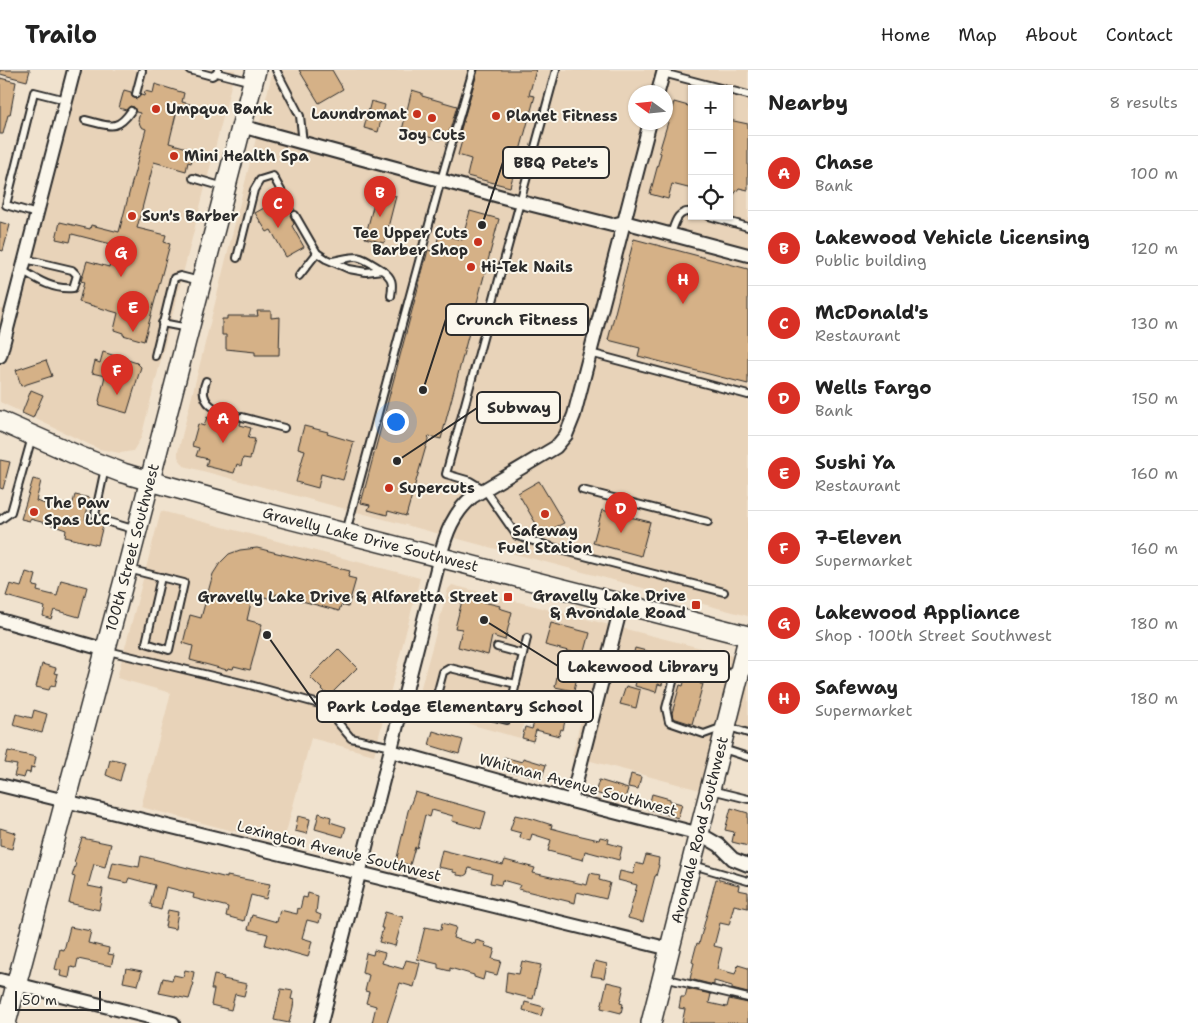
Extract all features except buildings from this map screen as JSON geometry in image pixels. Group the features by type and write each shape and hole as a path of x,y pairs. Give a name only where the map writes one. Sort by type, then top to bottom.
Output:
{"main road":[{"name":"100th Street Southwest","path":"6,1023 8,982 64,801 106,650 254,76"},
{"name":"Gravelly Lake Drive Southwest","path":"0,421 105,467 150,481 748,637"},
{"name":"Avondale Road Southwest","path":"652,1023 748,637"}],"street":[{"path":"0,356 4,327 24,264 74,70"},
{"path":"660,85 663,72"},
{"path":"241,126 520,202 612,225 624,222 748,255"},
{"path":"322,1023 445,538 454,517 467,502 563,440 573,418 648,130"},
{"path":"571,801 622,603"},
{"path":"0,620 106,650"},
{"name":"Whitman Avenue Southwest","path":"392,749 571,801 700,834 719,844 733,859 748,865"},
{"name":"Lexington Avenue Southwest","path":"0,785 670,949"},
{"path":"8,982 172,1023"}],"lane":[{"path":"190,70 212,76 218,72 254,76"},
{"path":"276,70 300,116 303,143"},
{"path":"346,532 441,180 473,70"},
{"path":"556,70 446,474 470,480 485,490 517,536 565,551 724,592"},
{"path":"136,94 142,71"},
{"path":"663,72 710,85"},
{"path":"733,91 748,95"},
{"path":"37,214 6,205 34,92 66,100"},
{"path":"86,120 116,126 123,123 131,111"},
{"path":"237,258 254,190 260,180 273,176 284,196"},
{"path":"193,178 226,187"},
{"path":"671,234 679,215 682,212 688,212"},
{"path":"295,215 317,253 326,259 366,272 382,270"},
{"path":"723,220 748,227"},
{"path":"299,276 317,253"},
{"path":"333,261 362,257 390,276 393,282 391,296"},
{"path":"24,264 72,270 77,275 76,282 73,288 58,288 40,282 24,264"},
{"path":"154,356 174,278 180,276 201,282"},
{"path":"162,323 189,329"},
{"path":"589,353 748,395"},
{"path":"206,381 204,396 207,403 220,411"},
{"path":"242,418 284,428"},
{"path":"0,520 11,512 33,436"},
{"path":"105,467 95,515 99,519 137,530"},
{"path":"582,490 708,522"},
{"path":"127,569 161,577 184,583 169,650 146,643 161,577"},
{"path":"405,695 507,720 528,638"},
{"path":"498,647 524,654"},
{"path":"106,650 250,685 322,705 352,738 392,749"},
{"path":"738,680 728,672 708,664 690,658 682,658 674,678 666,708 669,722 704,734 726,726 748,733"},
{"path":"436,702 442,676 450,668 516,684"},
{"path":"721,748 748,757"},
{"path":"710,790 748,798"},
{"path":"692,865 748,880"},
{"path":"663,978 748,998"}],"shaded area":[{"path":"79,70 235,70 141,438 133,451 120,453 99,449 0,402 0,309 17,310"},
{"path":"273,70 748,70 748,616 184,466 178,457"},
{"path":"161,511 420,578 374,755 311,738 283,844 141,807 171,693 117,678"},
{"path":"452,585 748,660 748,735 717,727 700,790 572,756 584,708 531,694 520,738 415,709 448,589"}],"place":[{"name":"Umpqua Bank","path":"156,109"},
{"name":"Laundromat","path":"417,114"},
{"name":"Planet Fitness","path":"496,116"},
{"name":"Joy Cuts","path":"432,118"},
{"name":"Mini Health Spa","path":"174,156"},
{"name":"Sun's Barber","path":"132,216"},
{"name":"Lakewood Vehicle Licensing","path":"380,217"},
{"name":"BBQ Pete's","path":"482,225"},
{"name":"McDonald's","path":"278,228"},
{"name":"Tee Upper Cuts Barber Shop","path":"478,242"},
{"name":"Hi-Tek Nails","path":"471,267"},
{"name":"Lakewood Appliance","path":"121,277"},
{"name":"Safeway","path":"683,304"},
{"name":"Sushi Ya","path":"133,332"},
{"name":"Crunch Fitness","path":"423,390"},
{"name":"7-Eleven","path":"117,395"},
{"name":"Chase","path":"223,443"},
{"name":"Subway","path":"397,461"},
{"name":"Supercuts","path":"389,488"},
{"name":"The Paw Spas LLC","path":"34,512"},
{"name":"Safeway Fuel Station","path":"545,514"},
{"name":"Wells Fargo","path":"621,533"},
{"name":"Gravelly Lake Drive & Alfaretta Street","path":"508,597"},
{"name":"Gravelly Lake Drive & Avondale Road","path":"696,605"},
{"name":"Lakewood Library","path":"484,620"},
{"name":"Park Lodge Elementary School","path":"267,635"}]}
